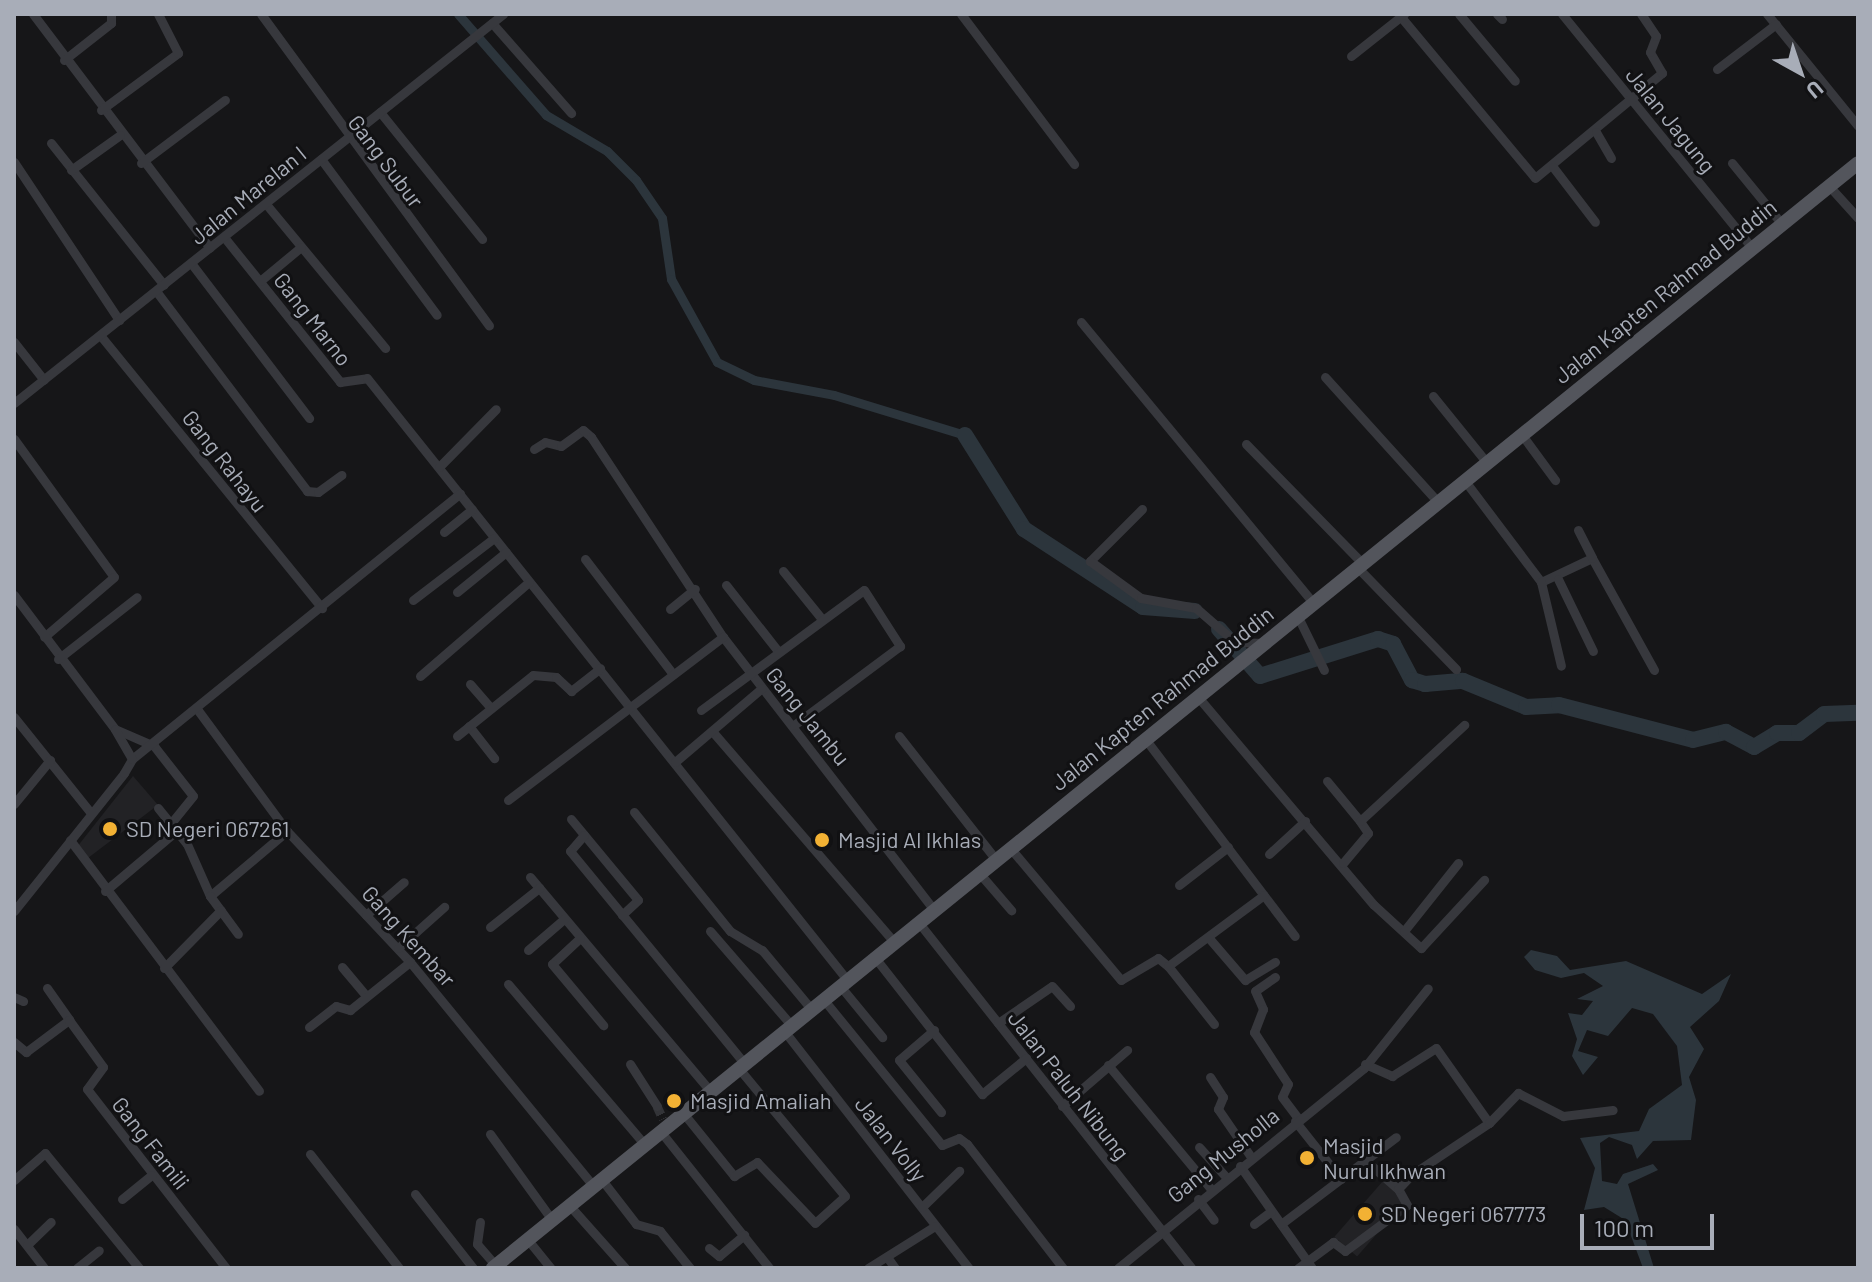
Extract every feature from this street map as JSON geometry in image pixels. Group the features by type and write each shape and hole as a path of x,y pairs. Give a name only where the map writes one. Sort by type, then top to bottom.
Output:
{"main road":[{"name":"Jalan Kapten Rahmad Buddin","path":"495,1267 645,1145 664,1126 684,1114 1858,163"}],"street":[{"path":"33,14 141,163 210,248"},
{"path":"64,60 111,23 111,14"},
{"path":"101,110 178,53 158,14"},
{"name":"Gang Subur","path":"261,14 347,141 489,325"},
{"name":"Jalan Marelan I","path":"14,403 503,14"},
{"path":"961,14 1074,164"},
{"path":"1459,14 1515,81"},
{"name":"Jalan Jagung","path":"1562,14 1752,248"},
{"path":"1351,56 1403,15 1532,176 1553,167 1662,73 1650,52 1656,36 1641,14"},
{"path":"1767,14 1858,126"},
{"path":"490,24 571,113"},
{"path":"1717,69 1776,24"},
{"path":"141,163 225,100"},
{"path":"380,112 482,239"},
{"path":"1596,132 1611,158"},
{"path":"71,170 120,135"},
{"path":"51,143 307,491 318,492 341,475"},
{"path":"321,159 437,315"},
{"path":"14,162 119,320"},
{"path":"1732,163 1782,224"},
{"path":"1553,167 1595,222"},
{"path":"1829,186 1858,218"},
{"path":"266,204 385,348"},
{"name":"Gang Marno","path":"224,237 340,382 367,378 675,762 882,1037"},
{"path":"260,281 301,247"},
{"path":"191,263 309,418"},
{"path":"1081,322 1314,604"},
{"name":"Gang Rahayu","path":"100,335 322,608"},
{"path":"14,342 44,380"},
{"path":"1325,377 1439,503"},
{"path":"1433,396 1487,463"},
{"path":"439,467 496,409"},
{"name":"Gang Jambu","path":"534,449 545,442 561,446 585,431 695,589 723,637 935,911"},
{"path":"1522,435 1555,480"},
{"path":"14,439 114,577 44,637"},
{"path":"1246,444 1456,669"},
{"path":"1465,481 1541,582 1561,666"},
{"path":"14,911 132,759 154,746 460,493"},
{"path":"444,532 472,509"},
{"path":"1142,509 1090,561 1141,598 1196,608 1235,642 1264,643"},
{"path":"1578,530 1654,670"},
{"path":"413,600 494,538"},
{"path":"457,592 506,552"},
{"path":"1541,582 1558,579 1592,558"},
{"path":"585,559 673,674"},
{"path":"783,571 821,618"},
{"path":"1558,579 1593,651"},
{"path":"420,676 529,582"},
{"path":"726,585 778,651"},
{"path":"670,609 695,589"},
{"path":"701,710 821,618 864,590 900,646 794,725"},
{"path":"14,595 58,659 115,729 132,759"},
{"path":"58,659 137,597"},
{"path":"14,614 23,606"},
{"path":"1298,617 1315,646 1324,670"},
{"path":"508,800 629,704 723,637"},
{"path":"457,736 533,675 556,677 571,691 600,668"},
{"path":"470,684 491,708"},
{"path":"675,762 762,688"},
{"path":"1198,697 1421,948 1484,880"},
{"name":"Gang Kembar","path":"197,709 287,831 398,948 598,1184 636,1224 660,1231 690,1268"},
{"path":"14,717 91,813"},
{"path":"1360,821 1464,725"},
{"path":"469,726 494,758"},
{"path":"105,891 173,827 195,799 154,746 115,729"},
{"path":"712,731 895,943"},
{"path":"899,736 997,861"},
{"path":"1146,740 1295,936"},
{"path":"14,804 50,760"},
{"path":"1327,781 1368,833 1343,863"},
{"path":"158,808 173,827 210,896 238,934"},
{"path":"634,812 730,931 762,950 818,1005 942,1145 959,1138 967,1144 1063,1268"},
{"path":"571,819 638,900 622,915"},
{"path":"1269,854 1305,821"},
{"path":"210,896 287,831"},
{"path":"584,835 570,851 845,1197 809,1224 757,1162 734,1176 684,1114"},
{"path":"70,840 105,891 259,1091"},
{"path":"1179,885 1228,847"},
{"path":"1011,849 1121,980 1158,958 1168,966 1214,1024"},
{"path":"1404,931 1458,863"},
{"path":"980,874 1011,910"},
{"path":"530,877 711,1092"},
{"path":"366,915 404,882"},
{"path":"490,927 539,888"},
{"path":"1168,966 1264,895"},
{"path":"398,948 444,907"},
{"path":"164,968 221,910"},
{"path":"528,950 564,919"},
{"name":"Jalan Paluh Nibung","path":"919,923 1191,1268"},
{"name":"Jalan Volly","path":"710,931 789,1029 969,1268"},
{"path":"1208,937 1245,980 1275,962"},
{"path":"580,938 552,964 603,1025"},
{"path":"876,959 982,1094 1027,1059"},
{"path":"309,1027 336,1006 349,1011 410,962"},
{"path":"342,967 366,996"},
{"path":"1275,977 1255,991 1263,1009 1254,1032 1288,1084 1282,1097 1341,1179"},
{"path":"508,984 645,1145"},
{"path":"998,1023 1052,986 1070,1006"},
{"path":"14,1042 26,1052 69,1020 47,988"},
{"name":"Gang Musholla","path":"1118,1268 1160,1229 1362,1069 1426,991"},
{"name":"Gang Famili","path":"69,1020 103,1067 87,1089 226,1268"},
{"path":"934,1030 899,1060 941,1112"},
{"path":"1362,1069 1392,1076 1436,1048 1489,1123"},
{"path":"1062,1106 1127,1050"},
{"path":"630,1064 657,1106"},
{"path":"1108,1065 1211,1189"},
{"path":"1210,1077 1223,1097 1218,1109 1251,1157"},
{"path":"1398,1189 1423,1164 1489,1123 1518,1093 1563,1116 1613,1110"},
{"path":"664,1126 769,1268"},
{"path":"490,1134 552,1220"},
{"path":"1281,1224 1396,1137"},
{"path":"1199,1147 1226,1177"},
{"path":"14,1180 45,1153 139,1268"},
{"path":"310,1154 399,1268"},
{"path":"1240,1166 1306,1266 1333,1242 1345,1251 1407,1205 1398,1189 1365,1160"},
{"path":"922,1207 959,1171"},
{"path":"122,1199 152,1175"},
{"path":"415,1194 473,1268"},
{"path":"1198,1199 1214,1220"},
{"path":"570,1206 624,1268"},
{"path":"1254,1224 1271,1211"},
{"path":"27,1245 51,1222"},
{"path":"480,1222 477,1244 495,1267"},
{"path":"868,1268 935,1226"},
{"path":"14,1229 44,1268"},
{"path":"709,1248 718,1256 744,1235"},
{"path":"528,1240 551,1268"},
{"path":"77,1268 99,1250"},
{"path":"887,1257 895,1268"}],"shaded area":[{"name":"SD Negeri 067261","path":"133,776 158,805 88,858 77,847"},
{"path":"1531,950 1557,956 1570,970 1626,961 1702,994 1731,974 1719,1001 1690,1027 1704,1049 1689,1077 1696,1100 1691,1140 1653,1141 1637,1159 1632,1145 1609,1137 1600,1143 1602,1181 1617,1184 1623,1174 1653,1164 1658,1170 1628,1184 1654,1268 1643,1268 1625,1220 1604,1207 1584,1210 1595,1168 1580,1138 1639,1131 1649,1109 1682,1085 1677,1046 1653,1014 1632,1008 1608,1036 1587,1030 1578,1051 1598,1057 1583,1075 1572,1056 1577,1039 1568,1013 1582,1015 1593,1001 1577,999 1603,986 1584,973 1561,978 1535,970 1524,957"},
{"name":"SD Negeri 067773","path":"1383,1181 1406,1201 1357,1257 1334,1237"}],"waterway":[{"path":"458,14 546,115 607,151 636,180 662,218 671,279 717,362 754,380 834,395 965,435"},
{"path":"965,435 1024,529 1143,607 1195,611"},
{"path":"1219,629 1260,676 1378,639 1393,644 1412,680 1425,684 1463,681 1526,707 1559,705 1693,740 1726,732 1754,747 1777,733 1799,733 1824,714 1858,713"}],"tunnel":[{"path":"657,1106 663,1119"}],"place":[{"name":"SD Negeri 067261","path":"110,829"},
{"name":"Masjid Al Ikhlas","path":"822,840"},
{"name":"Masjid Amaliah","path":"674,1101"},
{"name":"Masjid Nurul Ikhwan","path":"1307,1158"},
{"name":"SD Negeri 067773","path":"1365,1214"}]}
